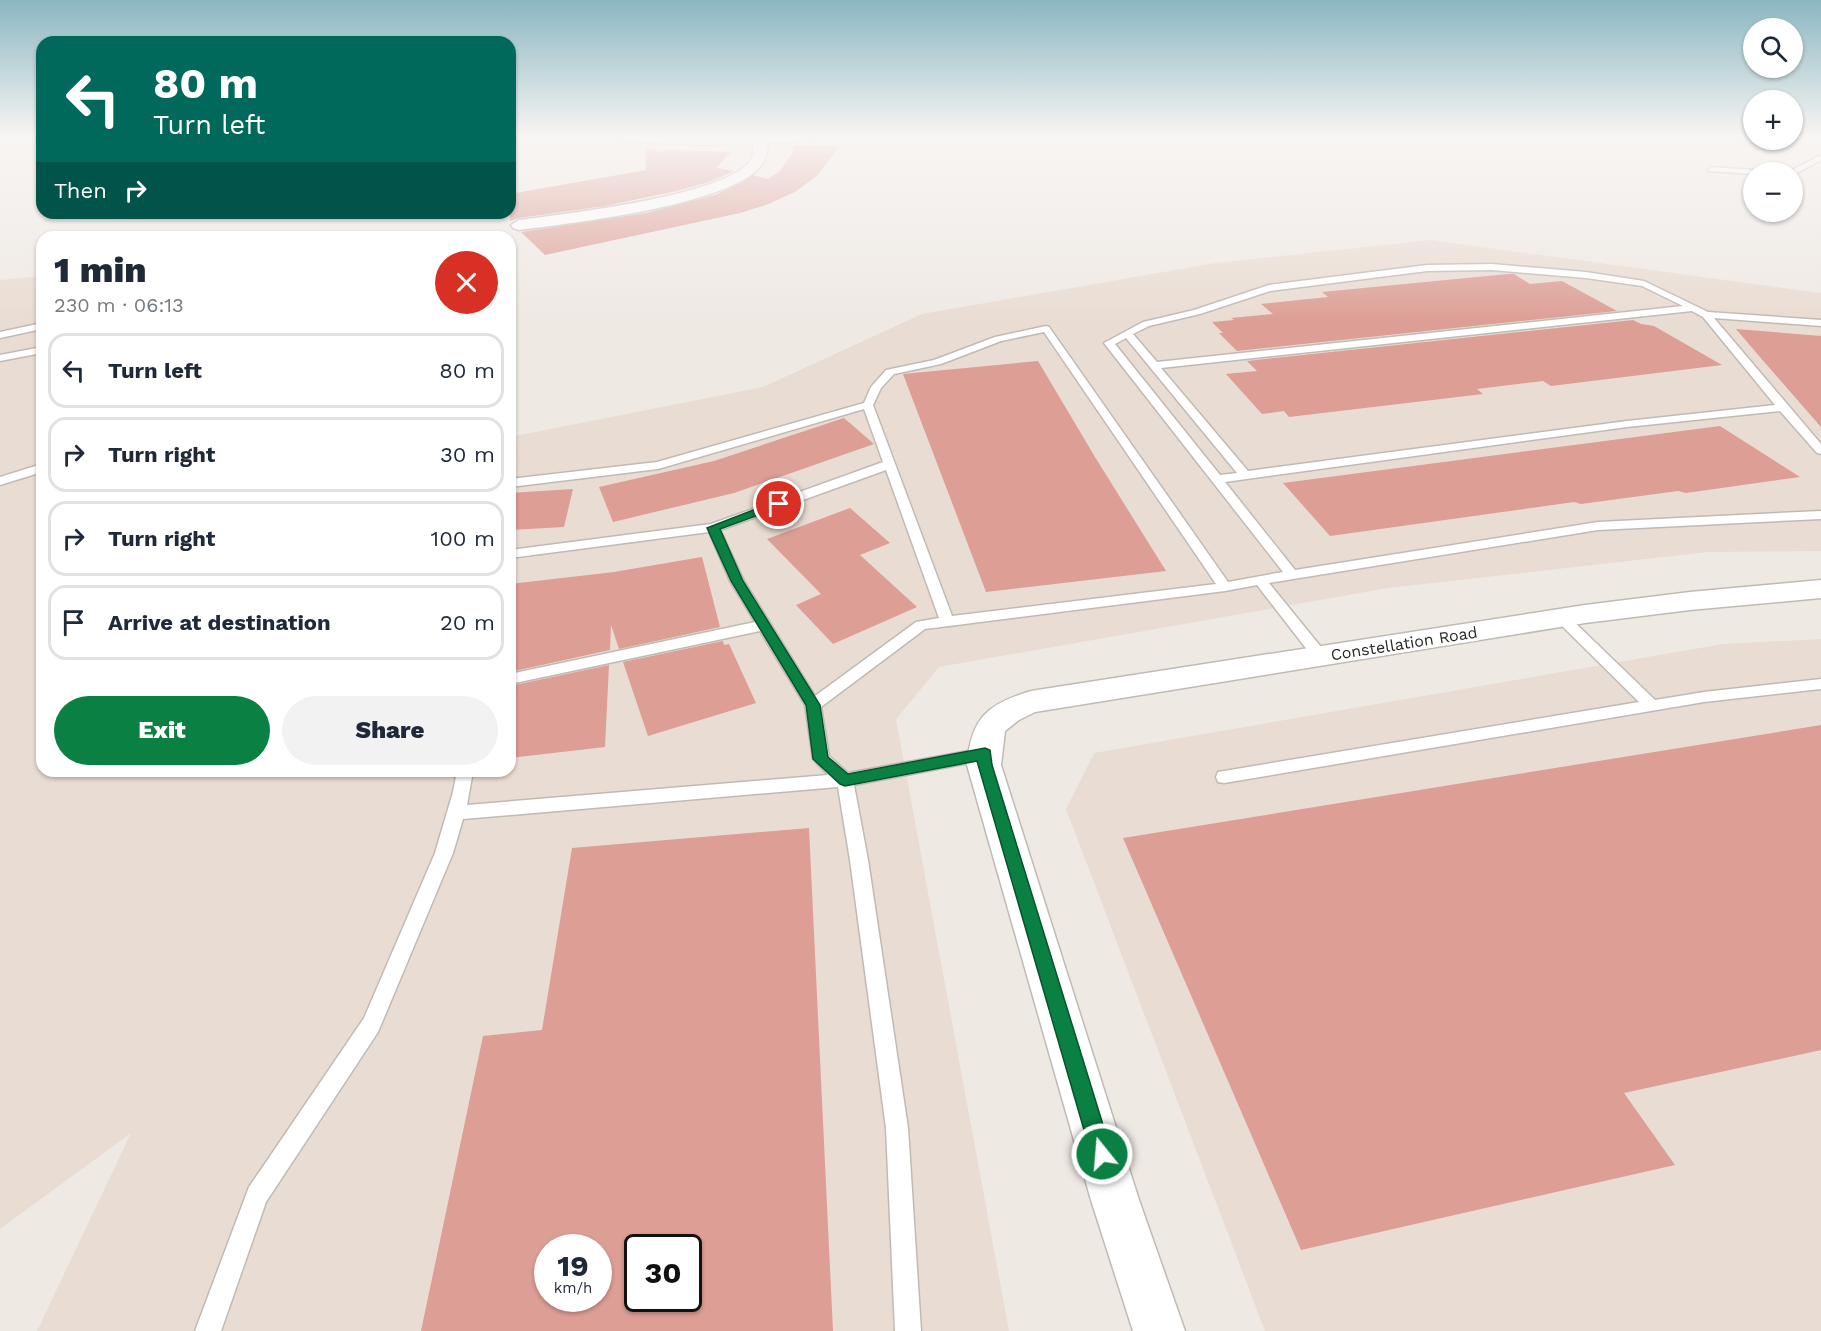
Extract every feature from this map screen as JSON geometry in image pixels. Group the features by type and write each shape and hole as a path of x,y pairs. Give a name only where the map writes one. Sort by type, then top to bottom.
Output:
{"street":[{"path":"519,225 668,199"},
{"name":"Constellation Road","path":"989,737 1009,709 1031,702 1562,618 1690,601 1821,589"},
{"path":"989,737 984,765 1105,1166 1159,1331"}],"lane":[{"path":"1292,575 1217,477 1109,343 1146,324 1197,312 1269,288 1427,268 1492,267 1586,275 1644,284 1706,315 1821,451"},
{"path":"1157,366 1693,308"},
{"path":"1706,315 1821,323"},
{"path":"0,335 36,327"},
{"path":"947,621 868,405 876,387 890,372 937,362 998,339 1046,329 1225,587"},
{"path":"1128,334 1157,366 1246,476"},
{"path":"0,358 36,351"},
{"path":"516,482 658,465 868,405"},
{"path":"1217,477 1246,476 1627,424 1783,408"},
{"path":"516,553 713,528 890,464"},
{"path":"0,481 36,470"},
{"path":"813,705 921,625 1225,587 1598,526 1821,515"},
{"path":"713,528 737,581 813,705 821,759 845,780 860,860 897,1128 908,1331"},
{"path":"1260,580 1320,656"},
{"path":"1562,618 1652,706"},
{"path":"516,678 764,625"},
{"path":"1224,777 1704,697 1821,684"},
{"path":"456,813 845,780 989,737"},
{"path":"208,1331 258,1195 371,1025 444,853 464,777"}],"shaded area":[{"path":"1431,240 1821,293 1821,551 1708,552 1388,588 939,667 896,719 1009,1331 37,1331 131,1133 0,1229 0,280 36,277 36,777 516,777 516,436 763,387 922,314 1215,263"},
{"path":"1821,639 1821,1331 1265,1331 1066,809 1094,753 1723,644"}],"building":[{"path":"516,199 638,199 605,206 516,219"},
{"path":"699,199 779,199 740,213 545,255 521,232 646,213"},
{"path":"1514,274 1530,284 1562,281 1617,311 1237,351 1219,333 1223,333 1212,322 1273,314 1261,304 1328,297 1322,292"},
{"path":"1633,320 1654,326 1722,365 1551,386 1543,381 1477,389 1483,394 1289,417 1284,411 1262,414 1226,374 1257,371 1247,361"},
{"path":"1736,329 1821,336 1821,427 1759,356"},
{"path":"1038,361 1166,571 986,592 903,374"},
{"path":"844,418 874,444 734,493 613,522 599,487 714,461"},
{"path":"1720,426 1800,477 1686,493 1678,491 1581,504 1574,502 1330,536 1283,483"},
{"path":"573,489 564,527 516,530 516,493"},
{"path":"850,508 890,543 860,555 917,607 833,644 796,605 821,594 767,539"},
{"path":"702,557 720,627 619,649 611,625 610,650 516,671 516,583 614,572"},
{"path":"723,641 724,645 729,644 756,703 648,736 623,662"},
{"path":"609,665 605,747 516,757 516,685"},
{"path":"1821,725 1821,1050 1624,1093 1675,1165 1301,1250 1123,838"},
{"path":"809,828 833,1331 421,1331 483,1036 542,1030 572,848"}],"route":[{"path":"779,504 713,528 737,581 813,705 821,759 845,780 985,754 984,765 1102,1154"}]}
